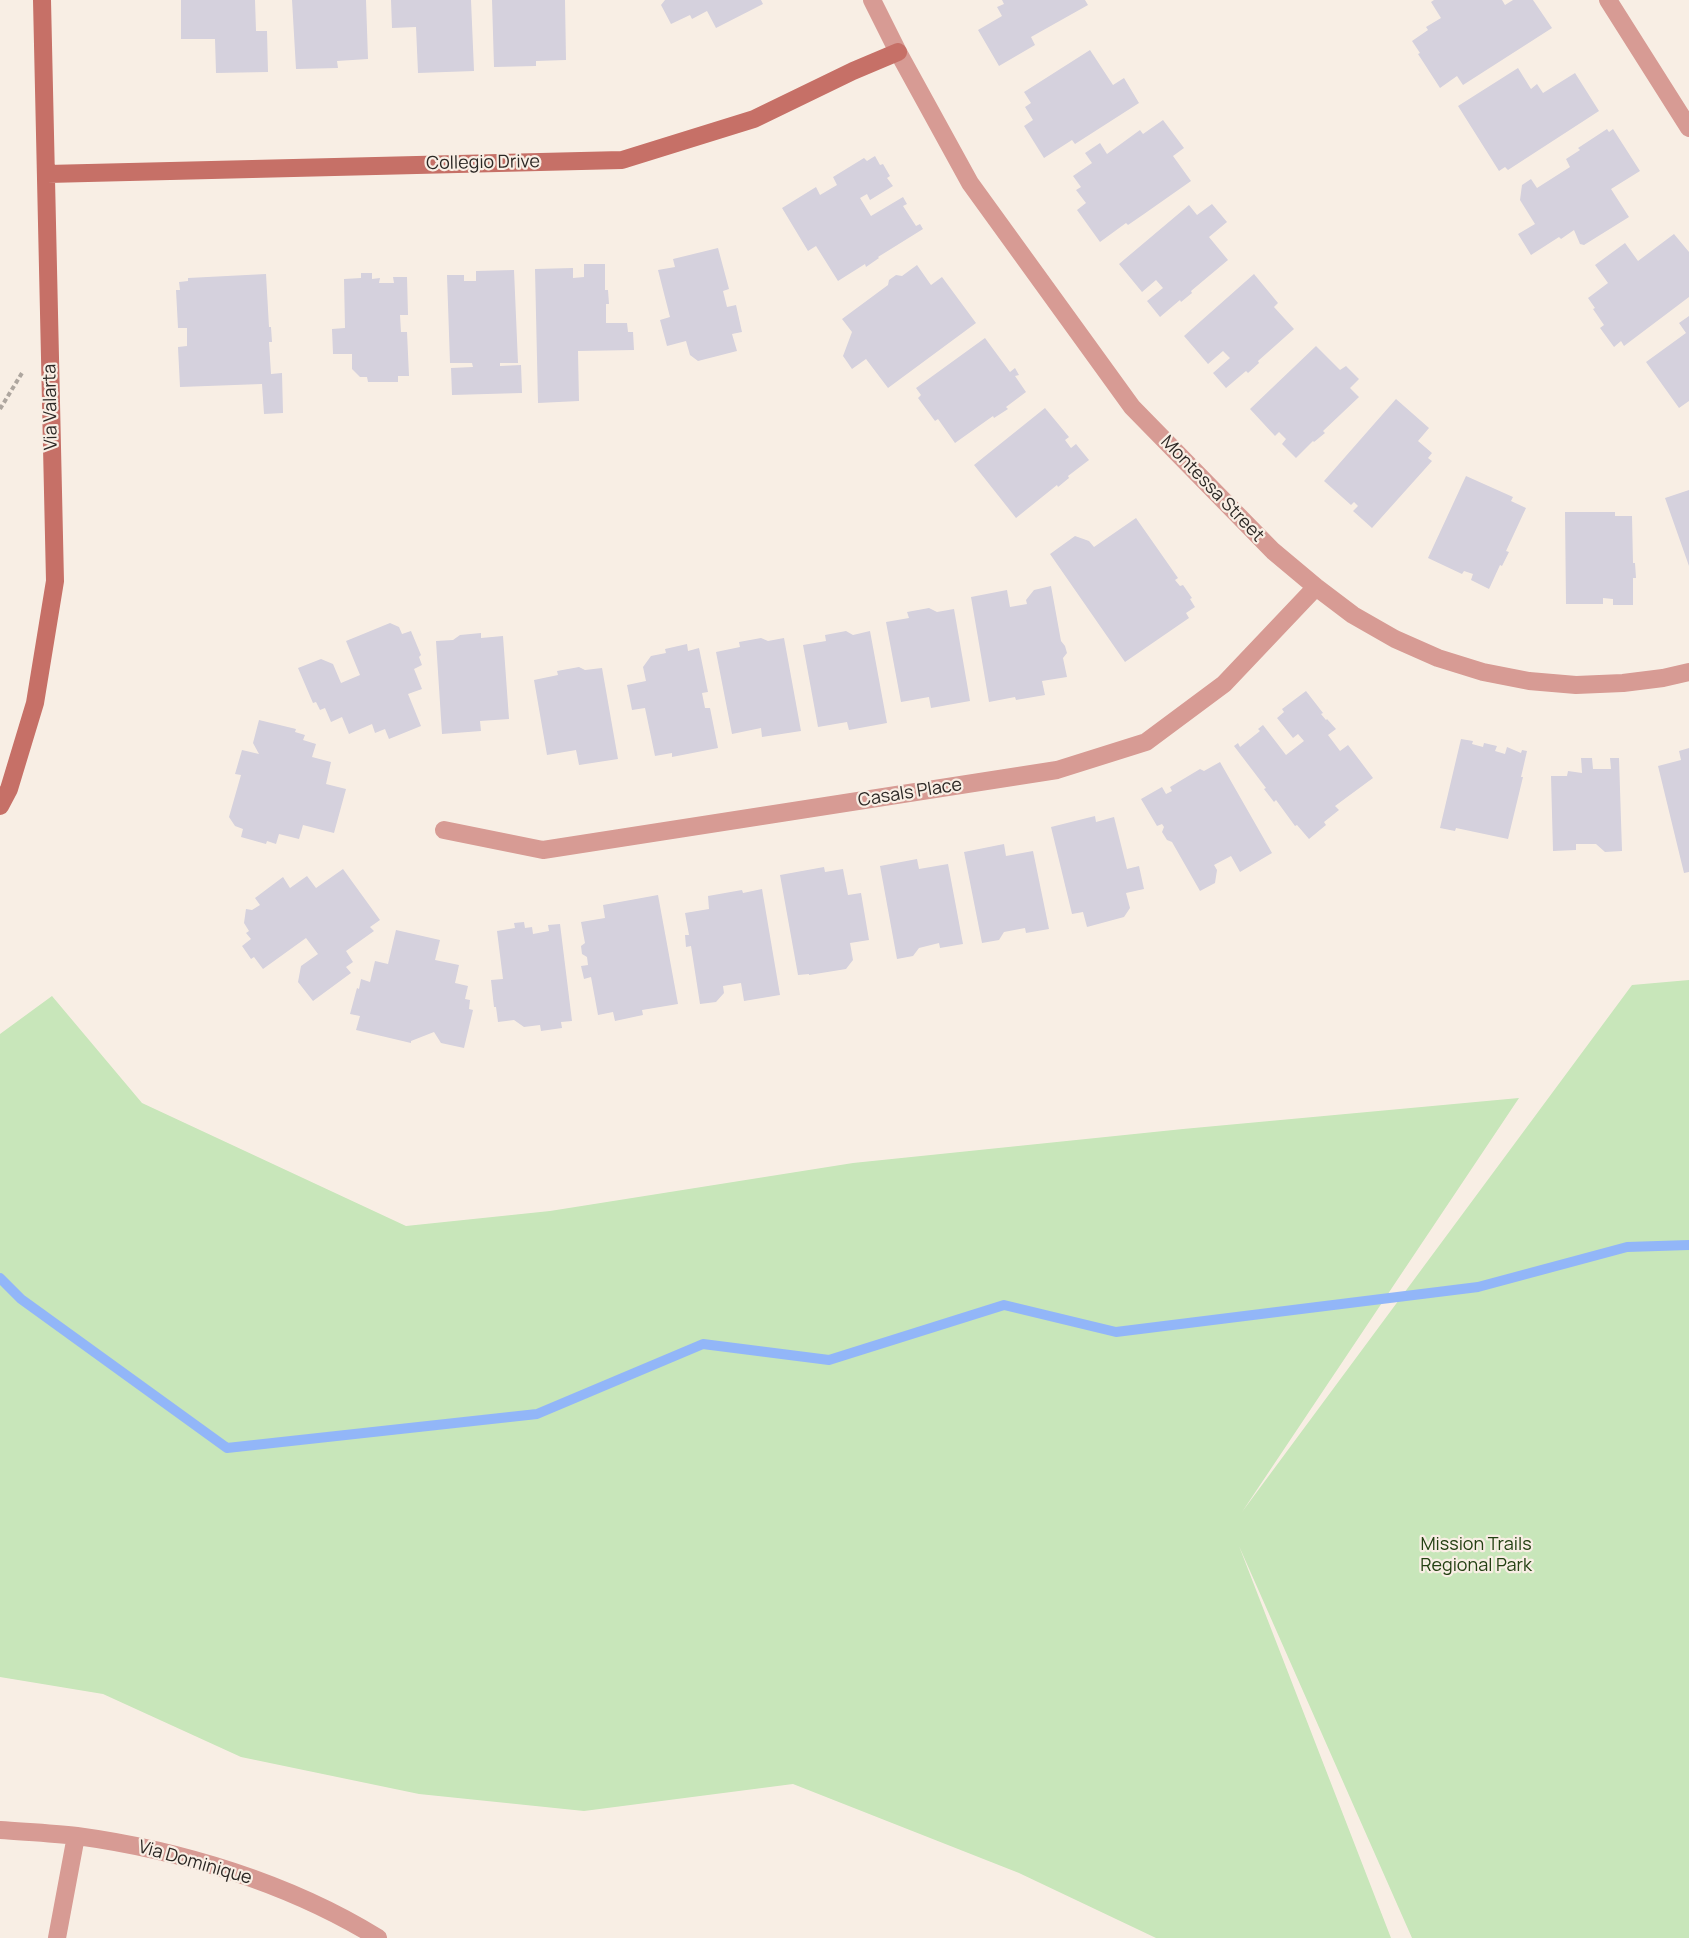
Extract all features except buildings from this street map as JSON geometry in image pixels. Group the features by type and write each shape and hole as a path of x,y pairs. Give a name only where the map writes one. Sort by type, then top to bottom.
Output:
{"street":[{"name":"Via Valarta","path":"0,807 9,789 35,703 55,581 42,0"},
{"name":"Montessa Street","path":"872,0 970,183 1132,407 1273,551 1316,587 1353,615 1395,639 1438,658 1483,672 1529,681 1576,685 1623,683 1689,672"},
{"path":"1608,0 1689,128"},
{"name":"Collegio Drive","path":"47,174 622,160 753,119 898,52"},
{"name":"Casals Place","path":"444,830 543,850 1057,770 1146,742 1224,684 1316,587"},
{"name":"Via Dominique","path":"0,1830 76,1836 159,1851 200,1862 259,1882 317,1906 378,1938"},
{"path":"57,1938 76,1836"}],"green space":[{"name":"Mission Trails Regional Park","path":"1689,980 1689,1938 1412,1938 1239,1546 1391,1938 1156,1938 1019,1873 793,1784 584,1811 419,1794 241,1757 103,1694 0,1677 0,1034 52,996 142,1103 406,1226 550,1211 853,1163 1519,1098 1242,1512 1632,985"}],"waterway":[{"path":"0,1278 21,1299 227,1448 537,1414 703,1344 829,1360 1004,1305 1116,1332 1478,1287 1627,1247 1689,1245"}]}
